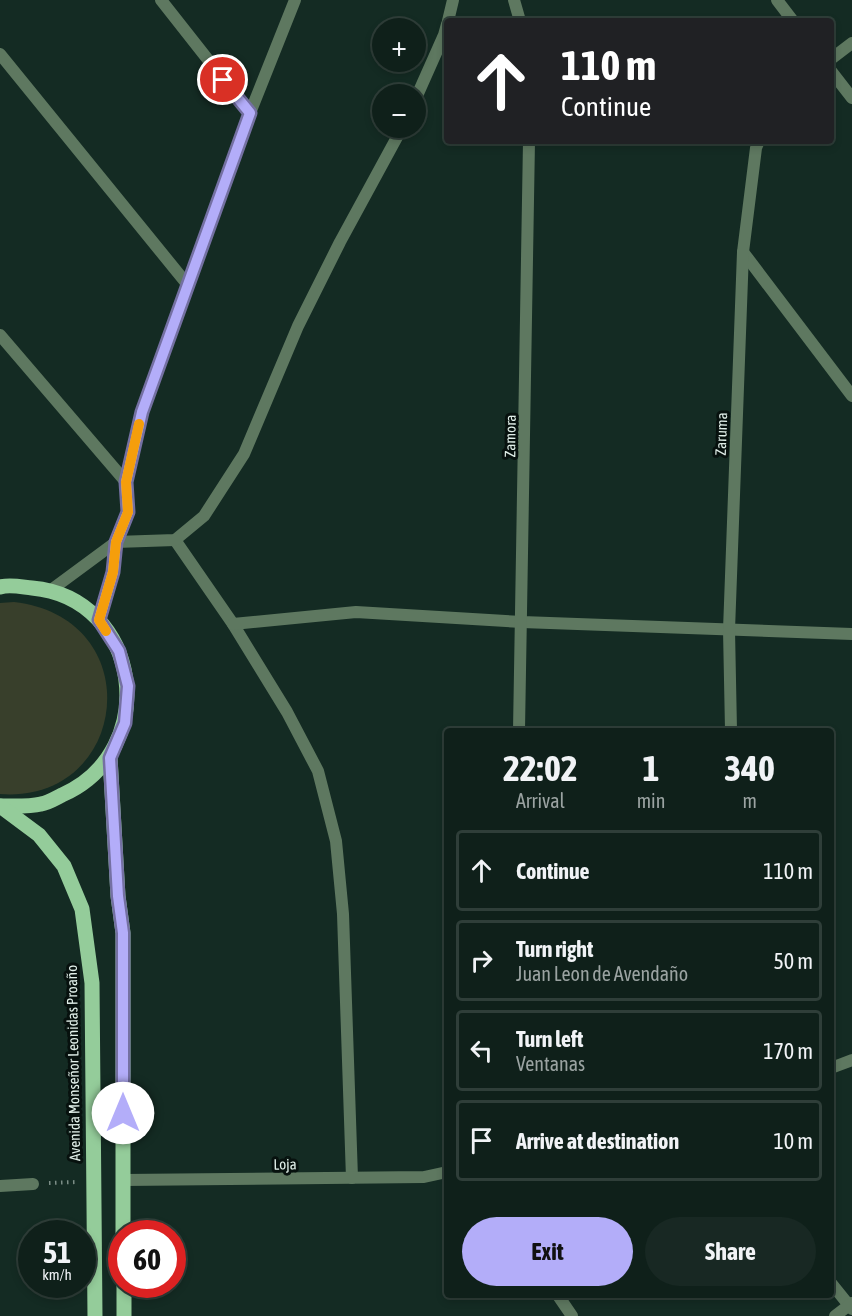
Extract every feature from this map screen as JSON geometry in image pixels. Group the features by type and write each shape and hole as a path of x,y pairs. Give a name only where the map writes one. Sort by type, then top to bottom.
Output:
{"main road":[{"path":"0,806 42,804 80,787 110,758 125,723 128,686 119,651 99,620 77,602 51,590 1,586"},
{"path":"110,758 118,896 123,933 123,1220"},
{"name":"Avenida Monseñor Leonidas Proaño","path":"0,806 39,835 64,866 82,909 92,983 95,1316"},
{"path":"124,1298 124,1316"}],"street":[{"path":"161,0 250,113"},
{"path":"99,620 113,572 116,542 128,512 126,482 142,412 250,113 295,0"},
{"path":"448,18 453,0"},
{"path":"514,0 519,18"},
{"path":"777,0 791,18"},
{"path":"422,84 444,35"},
{"path":"834,57 852,43"},
{"path":"0,54 187,284"},
{"path":"834,75 852,98"},
{"path":"51,590 116,542 175,540 204,516 244,454 298,326 340,242 397,138"},
{"name":"Zamora","path":"519,728 529,144"},
{"name":"Zaruma","path":"731,728 729,630 743,252 758,144"},
{"path":"743,252 852,396"},
{"path":"0,335 126,482"},
{"path":"175,540 233,624 287,712 318,771 336,841 343,914 352,1178"},
{"path":"233,624 356,612 522,622 852,634"},
{"path":"834,1067 852,1060"},
{"name":"Loja","path":"123,1180 424,1177 444,1173"},
{"path":"0,1186 33,1184"},
{"path":"834,1286 851,1306 835,1316"},
{"path":"560,1298 572,1316"}],"path":[{"path":"33,1184 93,1181"}],"green space":[{"path":"14,602 58,615 88,640 104,672 107,708 97,742 76,770 43,789 0,794 0,603"}],"slow traffic":[{"path":"106,631 99,620 113,572 116,542 128,512 126,482 139,424"}],"route":[{"path":"123,1113 123,933 118,896 110,758 125,723 128,686 119,651 99,620 113,572 116,542 128,512 126,482 142,412 250,113 223,80"}]}
